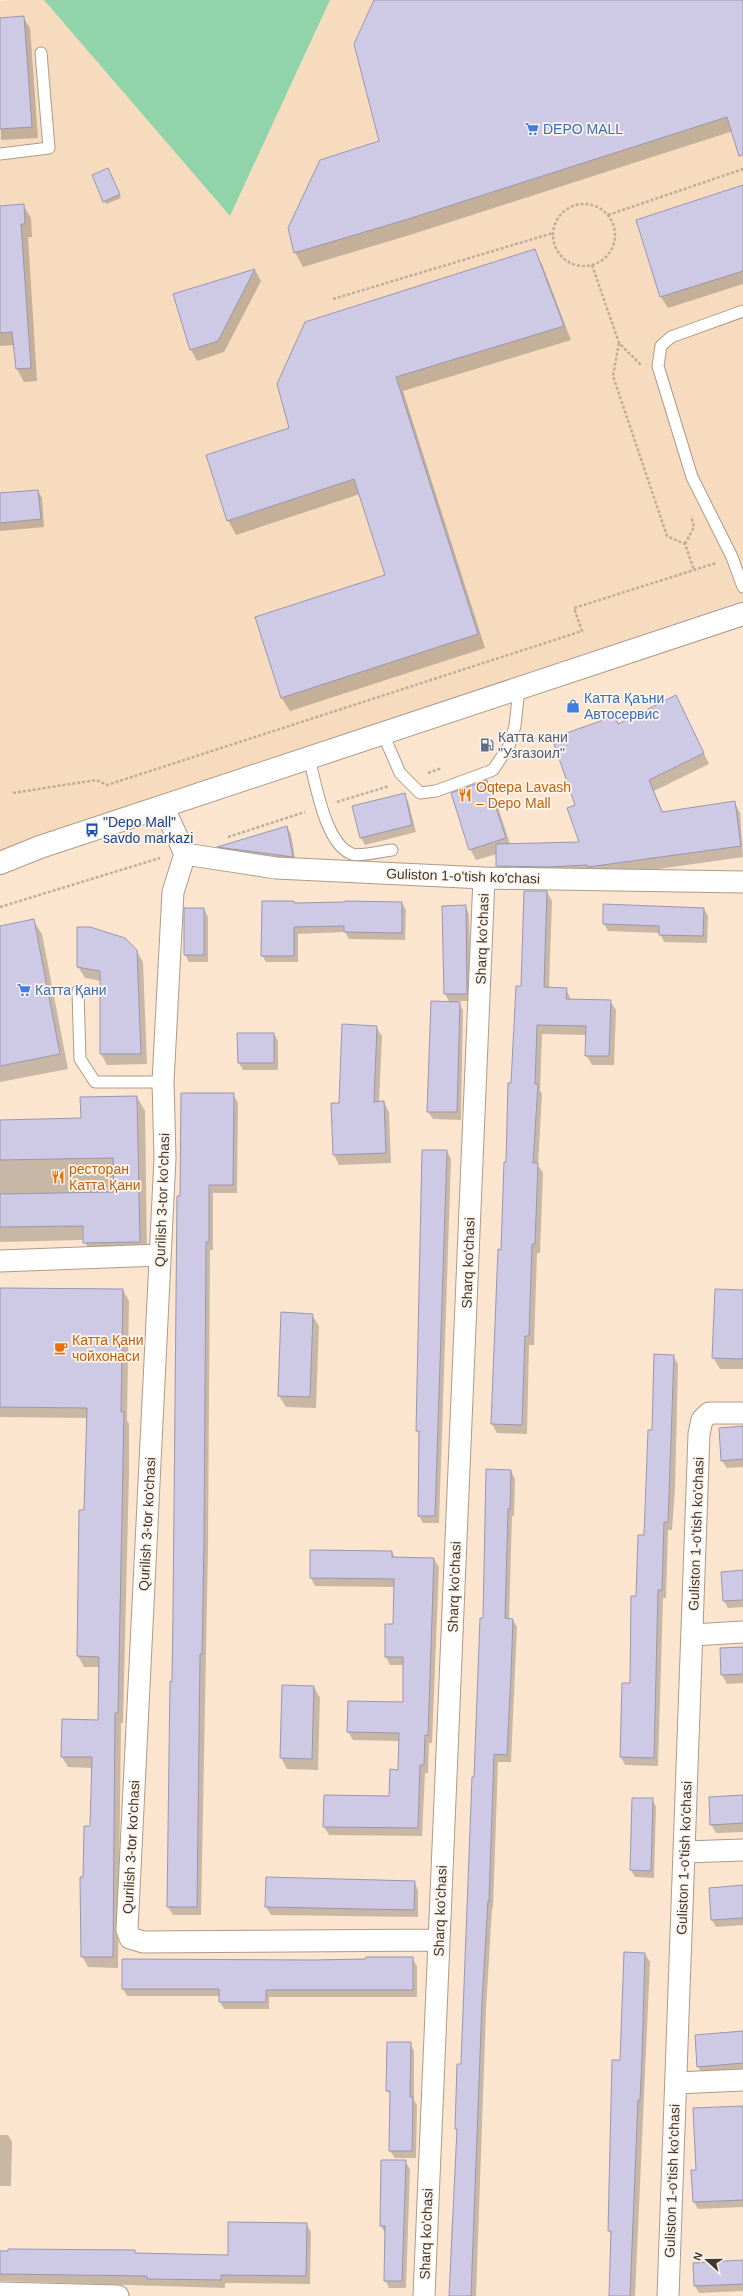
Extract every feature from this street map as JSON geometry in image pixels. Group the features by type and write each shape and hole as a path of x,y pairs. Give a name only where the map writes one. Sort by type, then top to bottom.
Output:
{"main road":[{"path":"0,863 40,847 743,614"},
{"path":"0,855 40,847"}],"street":[{"path":"163,806 184,853"},
{"name":"Guliston 1-o'tish ko'chasi","path":"184,853 276,868 484,878 743,882"},
{"name":"Qurilish 3-tor ko'chasi","path":"184,853 172,892 163,1082 165,1158 127,1930 130,1938 143,1942 439,1940"},
{"name":"Sharq ko'chasi","path":"424,2296 484,878"},
{"path":"0,1261 160,1255"},
{"name":"Guliston 1-o'tish ko'chasi","path":"668,2296 693,1635 699,1434 702,1420 709,1413 743,1413"},
{"path":"693,1635 743,1632"},
{"path":"685,1852 743,1850"},
{"path":"676,2083 743,2080"},
{"path":"0,2293 118,2296"}],"lane":[{"path":"0,154 49,148 41,53"},
{"path":"743,312 671,337 661,346 658,366 692,477 732,557 743,586"},
{"path":"383,734 400,773 420,793 436,791 493,770 509,746 515,726 519,689"},
{"path":"309,758 326,819 338,845 354,855 392,850"},
{"path":"78,991 80,1059 95,1082 163,1082"}],"path":[{"path":"608,214 743,169"},
{"path":"576,205 596,206 608,214 615,227 614,246 602,262 592,266 583,267 565,259 558,252 553,233 560,215 576,205"},
{"path":"333,299 553,233"},
{"path":"592,266 619,343 613,376 615,384 667,536 685,544 694,570"},
{"path":"13,793 96,780 107,785 582,631 574,608 732,557"},
{"path":"227,838 444,768"},
{"path":"0,907 184,853"}],"shaded area":[{"path":"8,0 44,0 230,216 330,0 743,0 743,614 0,855 0,2"}],"green space":[{"path":"44,0 330,0 230,216"}],"building":[{"name":"DEPO MALL","path":"374,0 743,0 743,155 739,156 727,117 405,220 294,253 288,228 320,160 379,141 354,44"},
{"path":"24,16 32,127 0,129 0,18"},
{"path":"108,168 120,194 103,202 92,175"},
{"path":"743,185 743,271 660,297 636,220"},
{"path":"24,204 25,224 21,224 31,368 16,369 12,332 0,333 0,206"},
{"path":"535,249 564,326 396,377 478,634 281,698 255,617 385,575 354,479 227,521 206,455 289,428 277,384 305,322"},
{"path":"255,269 218,341 190,350 173,294"},
{"path":"38,490 41,519 0,523 0,493"},
{"path":"676,695 704,753 649,780 662,812 735,801 741,846 588,867 587,865 548,867 496,866 496,844 579,842 567,808 575,805 552,738 615,716 618,724"},
{"path":"487,780 506,838 469,850 451,793"},
{"path":"405,793 412,825 360,838 352,806"},
{"path":"287,826 293,857 217,847"},
{"path":"524,891 547,891 544,987 567,988 566,999 611,1000 609,1056 585,1056 586,1026 537,1025 535,1084 538,1084 533,1163 538,1163 535,1244 532,1244 529,1336 525,1336 522,1425 491,1424 498,1249 501,1250 504,1162 506,1162 508,1083 511,1083 516,986 521,986"},
{"path":"262,901 294,901 294,903 345,901 402,902 402,933 344,932 344,926 294,927 294,956 261,956"},
{"path":"603,904 704,908 703,936 659,935 659,926 603,924"},
{"path":"466,905 467,994 444,994 442,906"},
{"path":"184,908 204,908 204,955 184,955"},
{"name":"Катта Қани","path":"34,919 60,1054 0,1066 0,926"},
{"path":"77,927 90,927 125,938 137,950 141,1054 100,1054 100,971 77,967"},
{"path":"431,1001 460,1002 457,1112 427,1112"},
{"path":"342,1024 377,1026 374,1102 384,1101 386,1153 333,1155 331,1103 339,1103"},
{"path":"237,1033 274,1033 274,1063 238,1063"},
{"path":"181,1093 234,1093 233,1185 209,1185 209,1242 206,1242 204,1539 202,1654 200,1654 197,1907 167,1907 170,1681 172,1682 173,1613 177,1196 180,1196"},
{"path":"137,1096 140,1242 83,1243 83,1226 0,1227 0,1194 114,1192 113,1158 0,1160 0,1120 81,1118 80,1097"},
{"path":"422,1150 447,1150 435,1516 418,1516 419,1431 416,1431"},
{"path":"0,1288 123,1289 121,1412 124,1412 118,1713 115,1713 113,1957 81,1957 80,1877 83,1877 84,1826 90,1826 92,1757 61,1757 62,1719 98,1720 99,1657 77,1656 79,1510 84,1510 87,1408 0,1407"},
{"path":"715,1289 743,1290 743,1359 712,1358"},
{"path":"281,1312 313,1314 310,1397 278,1396"},
{"path":"654,1354 674,1355 668,1522 664,1522 662,1590 658,1590 654,1758 620,1757 622,1683 630,1683 631,1596 636,1596 638,1535 644,1535 648,1430 652,1430"},
{"path":"743,1426 743,1459 721,1461 719,1428"},
{"path":"486,1469 511,1470 510,1509 508,1509 505,1618 513,1619 511,1673 507,1755 494,1754 489,1901 482,2002 471,2296 449,2296 457,2129 455,2129 457,2064 461,2064 472,1777 474,1777 480,1618 483,1618"},
{"path":"310,1550 392,1551 392,1557 434,1558 428,1736 425,1735 424,1765 420,1765 418,1828 323,1827 324,1795 389,1796 390,1769 398,1770 399,1733 347,1732 348,1701 403,1702 403,1657 385,1657 385,1624 393,1624 394,1579 310,1578"},
{"path":"743,1570 743,1600 723,1601 721,1572"},
{"path":"743,1647 743,1674 721,1675 720,1648"},
{"path":"282,1685 314,1686 312,1759 280,1758"},
{"path":"743,1795 743,1823 710,1825 709,1797"},
{"path":"632,1798 653,1798 651,1871 630,1870"},
{"path":"266,1877 415,1881 414,1910 265,1907"},
{"path":"743,1885 743,1918 711,1920 709,1888"},
{"path":"624,1952 645,1953 642,2057 640,2100 638,2100 630,2296 609,2296 611,2231 608,2231 612,2060 620,2060"},
{"path":"366,1957 413,1957 413,1990 266,1990 266,2002 219,2002 219,1989 122,1989 122,1959 315,1960 366,1959"},
{"path":"743,2031 743,2063 697,2067 695,2035"},
{"path":"387,2042 411,2042 410,2097 413,2097 412,2151 389,2151 390,2091 386,2091"},
{"path":"743,2106 743,2200 693,2202 691,2170 696,2170 693,2108"},
{"path":"381,2160 406,2160 402,2281 384,2281 385,2226 380,2226"},
{"path":"228,2222 307,2223 306,2276 221,2275 221,2280 147,2279 147,2276 0,2274 0,2251 8,2251 8,2249 135,2250 135,2253 228,2255"},
{"path":"743,2260 743,2284 694,2286 693,2263"}],"place":[{"name":"DEPO MALL","path":"532,129"},
{"name":"Катта Қаъни Автосервис","path":"573,706"},
{"name":"Катта кани \"Узгазоил\"","path":"487,745"},
{"name":"Oqtepa Lavash – Depo Mall","path":"465,795"},
{"name":"\"Depo Mall\" savdo markazi","path":"92,830"},
{"name":"Катта Қани","path":"24,990"},
{"name":"ресторан Катта Қани","path":"58,1177"},
{"name":"Катта Қани чойхонаси","path":"61,1348"}]}
